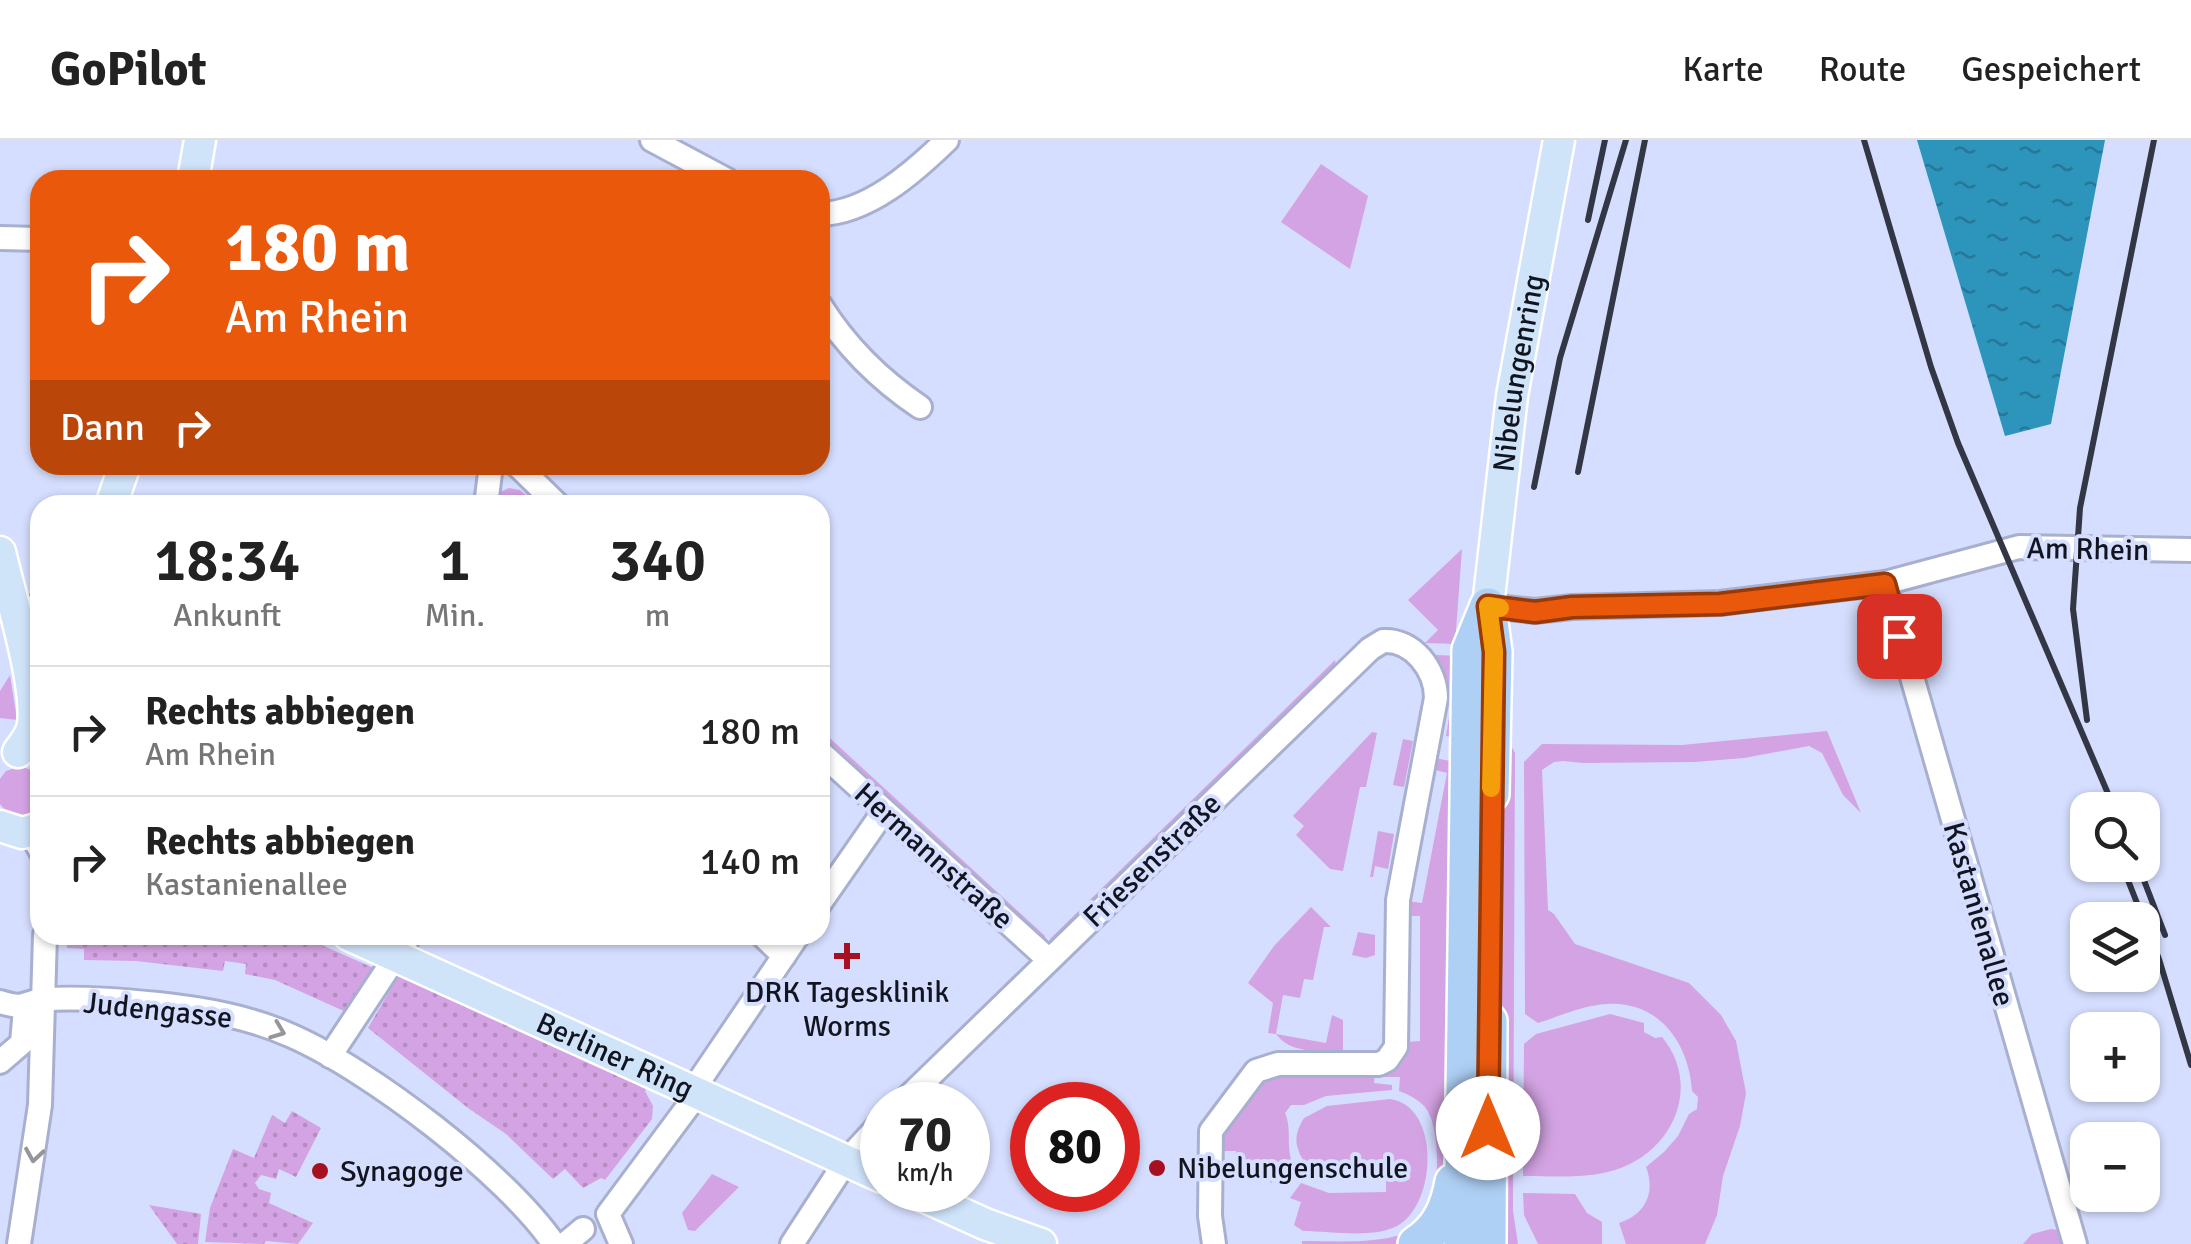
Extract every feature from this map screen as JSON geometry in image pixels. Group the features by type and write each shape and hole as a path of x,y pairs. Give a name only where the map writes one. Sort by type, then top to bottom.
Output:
{"highway":[{"path":"1462,1244 1470,650 1489,599"},
{"path":"1488,1244 1494,652 1489,599"},
{"path":"1416,1244 1437,1226 1449,1204 1464,1132"}],"main road":[{"path":"195,170 200,140"},
{"name":"Nibelungenring","path":"1489,599 1514,382 1559,140"},
{"path":"0,552 30,695"},
{"name":"Berliner Ring","path":"404,946 695,1092 860,1168"},
{"path":"959,1212 1041,1244"}],"street":[{"path":"652,140 709,170"},
{"path":"830,214 866,202 893,185 947,140"},
{"path":"0,238 30,240"},
{"path":"830,317 865,362 891,388 920,407"},
{"path":"527,475 548,495"},
{"name":"Am Rhein","path":"1489,599 1535,612 1572,607 1720,604 1885,584 2019,547 2191,550"},
{"name":"Kastanienallee","path":"1885,584 2075,1244"},
{"path":"11,597 30,608"},
{"name":"Friesenstraße","path":"923,1082 1370,649 1392,640 1413,651 1431,672 1436,698 1398,900 1398,1042 1394,1054 1378,1064 1278,1064 1256,1071 1211,1131 1210,1216 1214,1244"},
{"name":"Hermannstraße","path":"830,761 1048,960"},
{"path":"830,889 884,811"},
{"path":"0,1062 22,1043 34,1004 43,945"},
{"path":"772,945 784,956"},
{"path":"620,1244 586,1228 695,1092 791,945"},
{"path":"330,1056 404,946"},
{"name":"Judengasse","path":"0,1002 139,1003 202,1009 269,1027 330,1056 473,1160 537,1219 554,1244"},
{"path":"19,1244 37,1134 42,1065 34,1004"},
{"path":"792,1244 860,1146"}],"shaded area":[{"path":"1321,164 1368,196 1350,269 1281,222"},
{"path":"509,488 526,495 499,495"},
{"path":"1462,549 1455,644 1425,643 1438,630 1408,600"},
{"path":"1435,655 1463,656 1447,992 1445,1187 1403,1244 1302,1244 1367,1241 1403,1234 1424,1214 1435,1190 1437,1152 1430,1115 1419,1102 1399,1091 1400,1077 1383,1077 1407,1042 1420,1041 1420,916 1405,916 1407,901 1422,903 1447,773 1432,769 1435,758 1450,761 1454,738 1446,736 1450,694"},
{"path":"1335,660 1336,666 1050,942 1050,939"},
{"path":"10,675 17,720 0,718 0,691"},
{"path":"1827,731 1861,813 1843,795 1822,753 1809,746 1695,762 1563,761 1542,770 1548,910 1575,944 1689,983 1721,1015 1736,1041 1746,1093 1740,1126 1723,1176 1717,1215 1705,1244 1626,1244 1619,1223 1636,1215 1646,1202 1650,1186 1646,1167 1678,1136 1689,1114 1697,1109 1698,1097 1692,1091 1678,1042 1656,1018 1642,1010 1626,1005 1598,1005 1538,1023 1525,1014 1524,762 1542,744 1682,745"},
{"path":"1372,732 1377,733 1366,787 1360,787 1343,871 1330,869 1296,835 1304,826 1293,816"},
{"path":"830,738 1045,936 1046,942 830,743"},
{"path":"1403,739 1413,741 1404,787 1393,785"},
{"path":"1502,744 1510,744 1515,753 1513,1211 1518,1244 1497,1244"},
{"path":"21,766 30,770 30,814 13,815 0,804 0,779 6,771"},
{"path":"1378,831 1394,834 1388,869 1375,866 1370,877"},
{"path":"1311,907 1331,927 1324,927 1313,980 1304,979 1300,998 1283,995 1276,1034 1268,1033 1273,1003 1248,983 1274,946"},
{"path":"1358,932 1375,935 1375,955 1352,955"},
{"path":"322,945 376,969 346,1012 275,980 245,974 246,964 225,961 223,971 136,961 84,960 84,949 67,948"},
{"path":"399,975 648,1084 645,1091 653,1106 652,1119 605,1180 601,1178 583,1188 565,1169 553,1179 506,1134 368,1028"},
{"path":"1610,1014 1644,1023 1644,1032 1662,1037 1680,1076 1676,1115 1653,1148 1615,1170 1581,1176 1523,1176 1524,1044 1536,1034"},
{"path":"1332,1015 1343,1020 1343,1051 1298,1048 1276,1034 1326,1043"},
{"path":"1375,1073 1374,1083 1392,1085 1392,1090 1326,1096 1304,1105 1291,1105 1285,1113 1295,1169 1271,1183 1267,1173 1242,1181 1236,1151 1218,1151 1218,1140 1257,1082 1268,1075"},
{"path":"1390,1099 1407,1106 1425,1137 1426,1178 1410,1215 1397,1226 1376,1232 1303,1231 1294,1225 1301,1202 1290,1198 1301,1183 1329,1193 1386,1192 1386,1175 1335,1176 1312,1168 1297,1145 1297,1133 1304,1118 1327,1106"},
{"path":"292,1111 321,1128 296,1177 279,1169 276,1179 261,1175 255,1183 271,1193 269,1203 313,1223 298,1244 205,1242 210,1208 233,1149 254,1158 272,1115 285,1123"},
{"path":"712,1174 739,1187 695,1231 688,1230 682,1213"},
{"path":"1523,1193 1575,1194 1587,1213 1602,1222 1602,1244 1538,1244 1524,1215"},
{"path":"149,1205 201,1214 198,1244 177,1244"},
{"path":"2059,1230 2068,1244 2023,1244 2032,1234"}],"water":[{"path":"1917,140 2105,140 2051,424 2005,436"}],"railway":[{"path":"1588,220 1605,140"},
{"path":"1534,487 1560,358 1626,140"},
{"path":"1578,472 1645,140"},
{"path":"1864,140 1931,367 1958,443 2107,792"},
{"path":"2087,720 2073,609 2080,508 2154,140"},
{"path":"2129,882 2159,959 2191,1065"},
{"path":"2145,882 2165,935"}],"slow traffic":[{"path":"1491,788 1494,652 1488,606 1500,608"}],"place":[{"name":"DRK Tagesklinik Worms","path":"847,956"},
{"name":"Nibelungenschule","path":"1157,1168"},
{"name":"Synagoge","path":"320,1171"}],"route":[{"path":"1488,1128 1494,652 1488,606 1535,612 1572,607 1720,604 1885,584 1899,636"}]}
